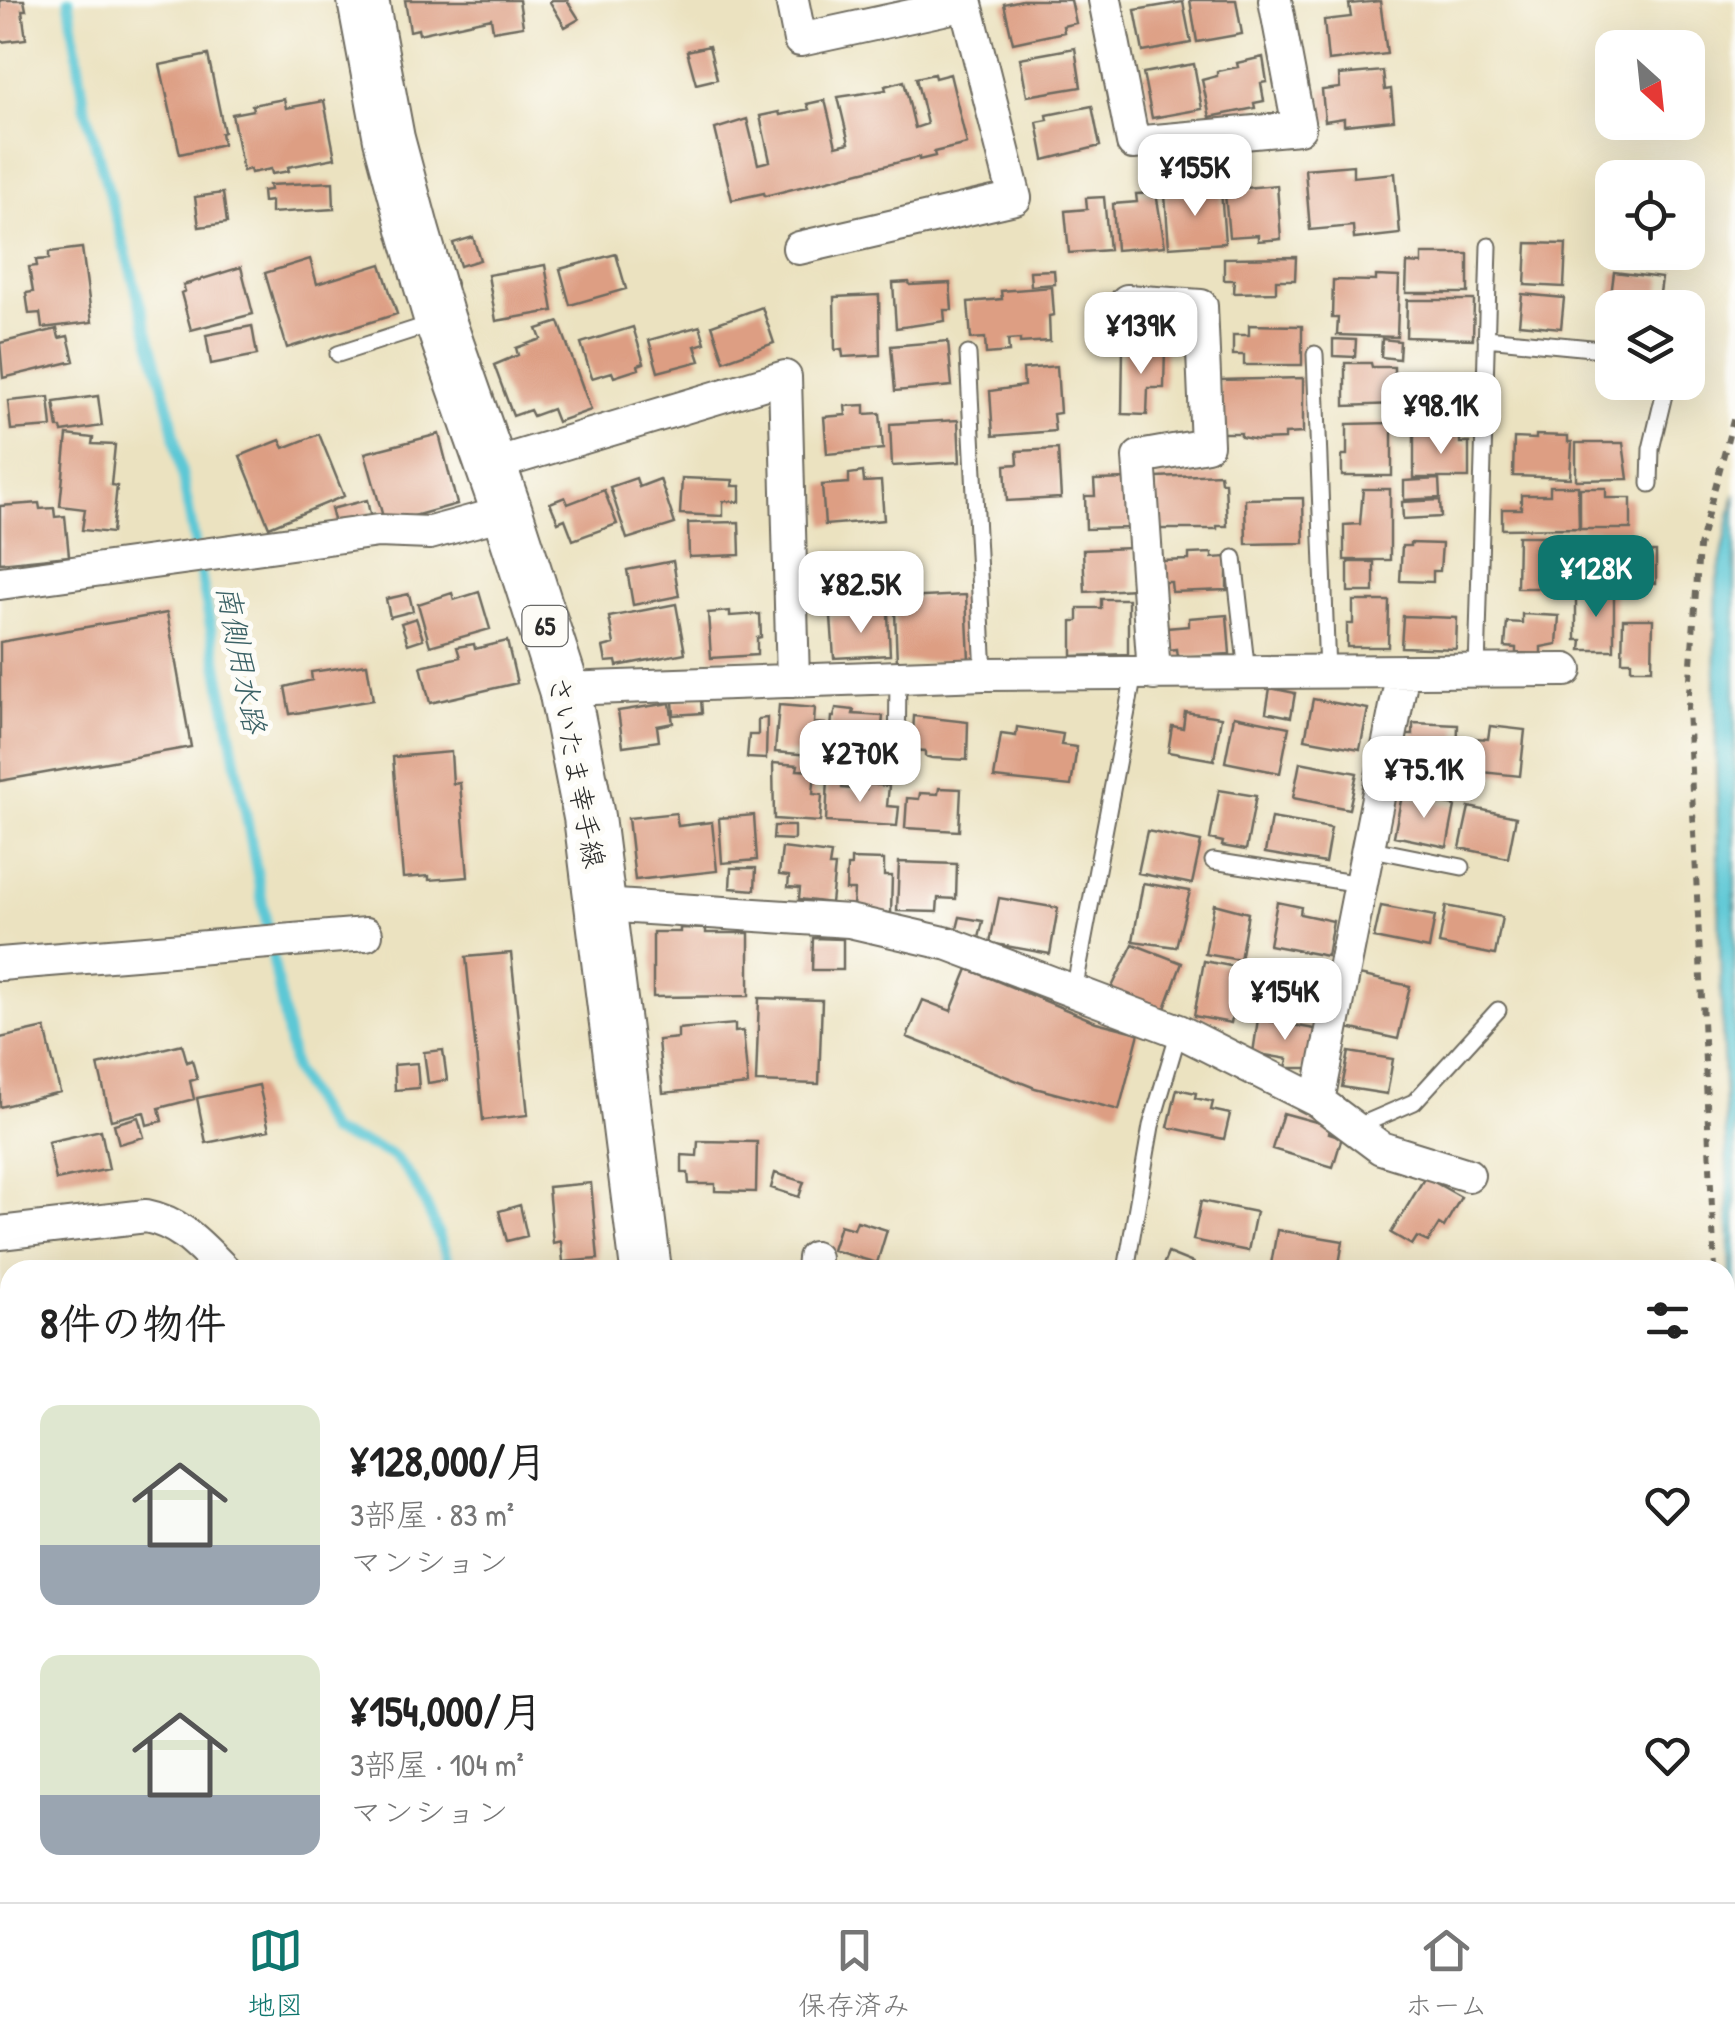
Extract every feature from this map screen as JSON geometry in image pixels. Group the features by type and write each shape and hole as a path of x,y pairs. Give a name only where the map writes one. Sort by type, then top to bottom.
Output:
{"main road":[{"name":"さいたま幸手線","path":"364,0 389,139 440,321 564,689 589,817 645,1260"}],"street":[{"path":"792,0 800,40 966,4 1015,198 799,248"},
{"path":"1105,0 1133,143 1299,128 1275,0"},
{"path":"1128,301 1201,306 1208,445 1138,457 1144,674"},
{"path":"491,465 786,377 793,681"},
{"path":"0,583 378,532 430,533 507,512"},
{"path":"564,689 984,674 1566,670"},
{"path":"1318,1101 1402,671"},
{"path":"601,905 848,921 949,944 1179,1030 1318,1101 1381,1148 1468,1175"},
{"path":"0,964 366,934"},
{"path":"0,1233 146,1216 167,1220 214,1260"}],"lane":[{"path":"1478,671 1489,246"},
{"path":"338,354 440,321"},
{"path":"1486,338 1595,348"},
{"path":"968,354 984,674"},
{"path":"1315,354 1327,672"},
{"path":"1650,484 1651,449 1663,400"},
{"path":"1234,558 1247,673"},
{"path":"1074,991 1144,674"},
{"path":"897,769 898,677"},
{"path":"1368,848 1462,866"},
{"path":"1214,861 1360,884"},
{"path":"1354,1128 1414,1102 1498,1010"},
{"path":"1128,1260 1151,1126 1179,1030"}],"path":[{"path":"1716,1260 1688,708 1699,547 1735,413"}],"water":[{"path":"1735,493 1735,1260 1730,1260 1721,996 1715,699 1717,581"}],"building":[{"path":"0,0 24,0 26,39 0,42"},
{"path":"405,0 519,0 523,26 493,31 491,18 419,34 418,29 410,31"},
{"path":"552,0 567,0 579,19 565,27"},
{"path":"1071,0 1076,23 1063,26 1064,32 1013,43 1004,4"},
{"path":"1190,0 1236,0 1242,34 1197,42"},
{"path":"1380,1 1387,54 1328,61 1324,20 1351,17 1349,4"},
{"path":"1183,2 1191,43 1143,52 1135,10"},
{"path":"709,46 717,79 696,84 687,51"},
{"path":"1075,48 1081,87 1027,96 1020,58"},
{"path":"208,55 223,144 180,154 160,65"},
{"path":"1263,57 1267,82 1261,83 1264,101 1254,103 1255,108 1210,117 1202,80 1217,76 1217,71 1238,67 1237,63"},
{"path":"1194,64 1202,109 1152,118 1143,73"},
{"path":"1383,71 1385,90 1391,89 1394,120 1344,125 1344,118 1325,121 1322,90 1340,88 1339,75"},
{"path":"934,74 935,78 950,74 967,144 919,160 732,200 715,129 747,119 758,164 770,161 760,116 809,109 807,104 825,100 836,146 849,143 838,97 886,90 885,86 904,81 915,128 927,124 916,78"},
{"path":"284,99 286,108 324,101 335,158 272,174 271,169 243,171 232,114 253,110 252,105"},
{"path":"1092,106 1100,146 1044,160 1037,122 1048,120 1047,115"},
{"path":"1353,165 1353,177 1395,173 1400,234 1354,239 1353,226 1310,230 1305,169"},
{"path":"333,182 334,209 271,213 271,201 263,202 262,191 270,190 269,185"},
{"path":"1277,185 1281,239 1258,241 1258,235 1229,237 1225,194 1234,193 1234,189"},
{"path":"1221,190 1225,243 1169,247 1165,195"},
{"path":"223,193 227,223 199,227 195,197"},
{"path":"1156,193 1165,246 1116,250 1113,204 1137,202 1136,194"},
{"path":"1104,197 1109,250 1069,253 1065,211 1087,209 1086,198"},
{"path":"473,237 480,260 460,266 453,243"},
{"path":"1527,243 1566,244 1564,287 1525,285"},
{"path":"82,248 92,322 42,328 40,313 29,314 26,293 33,292 29,267 37,266 36,260 49,259 49,252"},
{"path":"616,254 626,289 570,305 560,269"},
{"path":"1422,254 1468,254 1468,293 1406,293 1407,263 1422,264"},
{"path":"1296,257 1295,280 1276,280 1276,292 1233,293 1234,280 1224,280 1224,258"},
{"path":"310,259 317,284 381,264 397,314 287,348 265,273"},
{"path":"545,265 553,311 496,321 488,275"},
{"path":"241,267 253,314 191,330 181,293 185,291 183,285"},
{"path":"1054,270 1055,284 1031,286 1030,271"},
{"path":"1614,272 1662,278 1660,290 1612,290"},
{"path":"1376,276 1399,277 1397,337 1337,335 1338,318 1332,318 1333,280 1376,281"},
{"path":"893,283 950,283 952,310 944,310 945,321 896,328"},
{"path":"1052,287 1054,315 1049,316 1050,341 1008,340 1009,352 986,354 985,338 971,339 968,302 1002,299 1001,291"},
{"path":"1522,294 1564,298 1561,328 1519,324"},
{"path":"879,295 880,355 843,357 842,349 835,350 834,297"},
{"path":"1407,300 1474,300 1473,339 1406,337"},
{"path":"762,307 774,343 724,361 712,325"},
{"path":"559,322 591,410 557,422 552,409 533,416 530,410 513,416 494,365 518,355 516,348 541,339 537,329"},
{"path":"1249,325 1302,326 1302,365 1244,365 1244,355 1233,355 1233,335 1249,335"},
{"path":"252,326 257,355 211,364 206,335"},
{"path":"700,326 705,343 695,346 700,361 658,372 649,340"},
{"path":"633,327 644,363 638,365 639,369 614,377 612,372 592,378 581,343"},
{"path":"57,329 59,338 68,336 74,361 3,378 0,343"},
{"path":"1333,339 1356,340 1355,357 1333,356"},
{"path":"1382,339 1400,341 1399,359 1381,357"},
{"path":"948,341 952,386 895,391 891,346"},
{"path":"1123,347 1165,347 1164,388 1148,388 1147,415 1122,414"},
{"path":"1345,363 1394,367 1394,404 1345,406"},
{"path":"1057,366 1060,413 1053,414 1055,431 993,436 990,391 1024,386 1023,369"},
{"path":"1413,377 1463,377 1464,414 1472,413 1473,430 1404,431 1404,388 1409,388"},
{"path":"1303,378 1303,433 1285,434 1285,439 1258,440 1241,437 1241,433 1220,433 1219,380"},
{"path":"98,396 102,426 62,432 58,428 54,402"},
{"path":"49,397 52,427 11,430 8,401"},
{"path":"865,405 865,414 880,413 883,449 827,454 824,417 846,415 845,406"},
{"path":"958,420 960,462 892,466 890,424"},
{"path":"1392,423 1392,476 1342,476 1347,424"},
{"path":"319,434 344,496 269,527 240,456 280,440 284,448"},
{"path":"439,434 457,504 385,524 365,453"},
{"path":"1414,434 1460,434 1460,443 1469,443 1469,478 1414,478"},
{"path":"67,435 93,438 92,444 115,445 111,485 117,486 112,533 82,530 85,509 60,506"},
{"path":"1536,435 1568,436 1568,442 1572,442 1570,478 1513,476 1514,438 1536,439"},
{"path":"1576,443 1623,443 1628,479 1576,480"},
{"path":"1058,449 1061,498 1007,501 1005,465 1018,464 1017,451"},
{"path":"863,472 864,482 881,481 884,520 825,525 822,485 849,483 849,474"},
{"path":"1220,474 1221,482 1225,482 1227,526 1160,529 1157,477"},
{"path":"636,478 639,487 660,479 675,524 627,539 610,487"},
{"path":"682,478 733,480 732,486 740,486 740,502 723,501 723,516 680,514"},
{"path":"1130,479 1131,528 1086,529 1085,496 1095,496 1094,480"},
{"path":"1439,479 1440,498 1404,500 1404,481"},
{"path":"1550,486 1578,486 1579,528 1502,529 1502,509 1521,509 1521,495 1550,495"},
{"path":"1580,488 1606,488 1606,498 1631,498 1631,529 1580,529"},
{"path":"1363,489 1390,489 1390,560 1344,560 1344,525 1360,524"},
{"path":"604,490 617,524 573,540 565,519 558,522 550,503 565,497 568,504"},
{"path":"1303,498 1304,543 1246,544 1245,499"},
{"path":"367,500 371,519 336,527 331,509"},
{"path":"1440,500 1441,517 1403,519 1402,502"},
{"path":"39,503 40,509 54,508 55,517 65,516 69,556 0,563 0,506"},
{"path":"739,522 740,555 689,557 688,523"},
{"path":"1518,536 1574,536 1575,588 1517,588"},
{"path":"1442,544 1440,571 1433,571 1433,582 1400,581 1402,546"},
{"path":"1131,548 1134,589 1085,592 1083,550"},
{"path":"1595,552 1656,552 1656,583 1595,582"},
{"path":"1212,553 1212,558 1227,557 1227,590 1172,592 1171,582 1162,582 1161,561 1189,560 1189,554"},
{"path":"673,561 679,596 633,605 627,570"},
{"path":"1348,562 1374,562 1374,592 1348,592"},
{"path":"1594,588 1614,588 1614,650 1581,650 1582,640 1576,640 1576,593 1594,594"},
{"path":"479,592 490,629 430,646 418,604 452,593 454,600"},
{"path":"409,594 413,611 390,617 386,599"},
{"path":"966,595 969,660 897,663 895,612 903,612 902,598"},
{"path":"1101,599 1128,599 1128,654 1072,656 1072,621 1078,621 1078,608 1101,608"},
{"path":"1353,601 1389,601 1388,647 1347,647"},
{"path":"676,604 685,653 617,666 616,661 606,662 603,647 614,644 609,617"},
{"path":"730,611 730,616 760,614 757,655 711,658 708,613"},
{"path":"167,613 191,747 0,781 0,642"},
{"path":"888,613 890,655 834,658 831,617"},
{"path":"1522,614 1559,616 1557,644 1541,647 1541,654 1516,653 1516,648 1505,647 1507,622 1522,623"},
{"path":"1227,615 1230,654 1177,657 1176,649 1168,650 1167,628 1189,626 1189,618"},
{"path":"1403,616 1457,618 1456,649 1401,647"},
{"path":"416,618 423,639 408,644 401,623"},
{"path":"1623,619 1653,619 1652,669 1631,669 1631,661 1622,661"},
{"path":"507,641 517,683 430,703 421,666 460,657 457,647 474,644 475,649"},
{"path":"367,664 373,700 290,714 285,687 312,680 311,672"},
{"path":"1270,688 1295,693 1291,717 1266,712"},
{"path":"701,699 702,713 674,715 673,701"},
{"path":"1313,699 1368,709 1360,749 1305,739"},
{"path":"670,703 673,723 657,726 659,741 623,746 618,711"},
{"path":"779,705 815,708 814,723 825,724 823,756 775,752"},
{"path":"836,708 854,710 853,714 883,716 881,738 877,738 876,750 870,749 870,758 829,754"},
{"path":"1185,712 1221,717 1214,760 1168,752 1172,726 1183,728"},
{"path":"914,716 968,722 967,760 932,758 925,756 925,751 912,750"},
{"path":"1234,716 1289,727 1280,773 1225,762"},
{"path":"767,718 766,759 747,758 749,735 758,735 758,719"},
{"path":"1413,723 1458,725 1457,764 1406,761 1407,735 1413,735"},
{"path":"1490,726 1525,730 1520,776 1471,771 1475,738 1488,739"},
{"path":"1017,727 1063,734 1061,745 1077,747 1071,786 994,778 1001,734 1016,736"},
{"path":"451,752 453,784 460,783 468,877 403,878 393,757"},
{"path":"1300,762 1357,773 1349,809 1293,798"},
{"path":"773,763 815,771 813,794 822,795 820,822 774,819"},
{"path":"1401,765 1455,776 1452,790 1399,778"},
{"path":"828,777 842,777 842,788 866,790 866,784 889,786 887,806 899,807 897,826 826,822"},
{"path":"939,788 961,789 959,831 905,828 907,798 919,799 920,793 938,794"},
{"path":"1219,790 1256,796 1246,850 1222,846 1223,842 1210,839"},
{"path":"1402,795 1455,806 1447,847 1394,836"},
{"path":"1469,807 1516,817 1508,858 1460,848"},
{"path":"676,813 678,826 712,822 717,871 635,880 628,818"},
{"path":"754,815 757,860 722,863 719,818"},
{"path":"1271,818 1331,828 1325,863 1265,853"},
{"path":"774,826 794,826 794,840 773,839"},
{"path":"1147,831 1201,842 1192,884 1138,873"},
{"path":"782,848 831,854 829,866 835,866 831,903 799,899 800,888 788,887 789,876 779,875"},
{"path":"851,859 884,860 884,876 892,876 891,913 864,912 853,907 854,890 846,890"},
{"path":"899,862 957,864 956,899 938,898 937,912 897,911"},
{"path":"731,868 756,868 755,890 730,888"},
{"path":"1143,883 1190,891 1176,947 1133,941"},
{"path":"999,898 1058,908 1050,954 990,943"},
{"path":"1277,902 1301,907 1300,914 1333,921 1327,956 1269,945"},
{"path":"1214,904 1248,913 1240,960 1205,954"},
{"path":"1381,906 1435,916 1429,949 1374,938"},
{"path":"1446,906 1502,917 1495,955 1439,944"},
{"path":"960,917 983,921 979,938 956,933"},
{"path":"680,928 706,929 706,933 749,933 749,996 653,997 653,932 680,932"},
{"path":"813,938 843,939 843,970 812,970"},
{"path":"1133,944 1182,963 1164,1011 1110,991"},
{"path":"511,953 528,1115 483,1120 466,957"},
{"path":"1204,961 1241,968 1231,1023 1194,1016"},
{"path":"1258,965 1313,974 1306,1014 1250,1004"},
{"path":"968,969 1096,1022 1139,1033 1119,1110 1035,1088 907,1037 923,1000 951,1011"},
{"path":"1359,975 1410,986 1398,1039 1348,1028"},
{"path":"759,998 822,1000 819,1084 756,1082"},
{"path":"1258,1019 1315,1029 1309,1068 1286,1068 1288,1059 1253,1053"},
{"path":"735,1024 735,1032 743,1031 748,1085 663,1093 658,1040 678,1038 678,1029"},
{"path":"45,1028 60,1092 0,1107 0,1038"},
{"path":"182,1044 197,1079 190,1081 194,1099 159,1108 162,1121 147,1125 144,1112 111,1120 98,1065"},
{"path":"443,1050 447,1080 428,1083 424,1052"},
{"path":"1349,1052 1393,1059 1387,1094 1342,1087"},
{"path":"417,1063 419,1088 395,1090 394,1065"},
{"path":"259,1085 269,1130 206,1143 197,1098"},
{"path":"1177,1089 1213,1102 1211,1110 1230,1114 1224,1139 1168,1127"},
{"path":"1283,1113 1331,1126 1329,1133 1342,1137 1333,1167 1272,1149"},
{"path":"138,1117 144,1137 119,1144 114,1124"},
{"path":"101,1130 109,1169 56,1180 48,1142"},
{"path":"698,1141 757,1142 756,1192 715,1191 715,1184 689,1184 688,1173 682,1173 682,1155 697,1156"},
{"path":"775,1173 804,1182 799,1197 771,1188"},
{"path":"1425,1177 1461,1197 1444,1227 1439,1224 1428,1242 1417,1237 1412,1245 1391,1233"},
{"path":"591,1183 598,1259 563,1260 561,1241 553,1243 548,1187"},
{"path":"1201,1201 1256,1212 1248,1251 1193,1240"},
{"path":"520,1205 527,1236 507,1241 499,1211"},
{"path":"857,1221 887,1230 878,1260 832,1250 840,1225 854,1229"},
{"path":"1277,1230 1343,1241 1340,1260 1272,1260"},
{"path":"1168,1253 1186,1260 1165,1260"}],"waterway":[{"name":"南側用水路","path":"69,0 85,107 170,411 294,1070 330,1132 368,1144 399,1162 418,1190 447,1260"}]}
